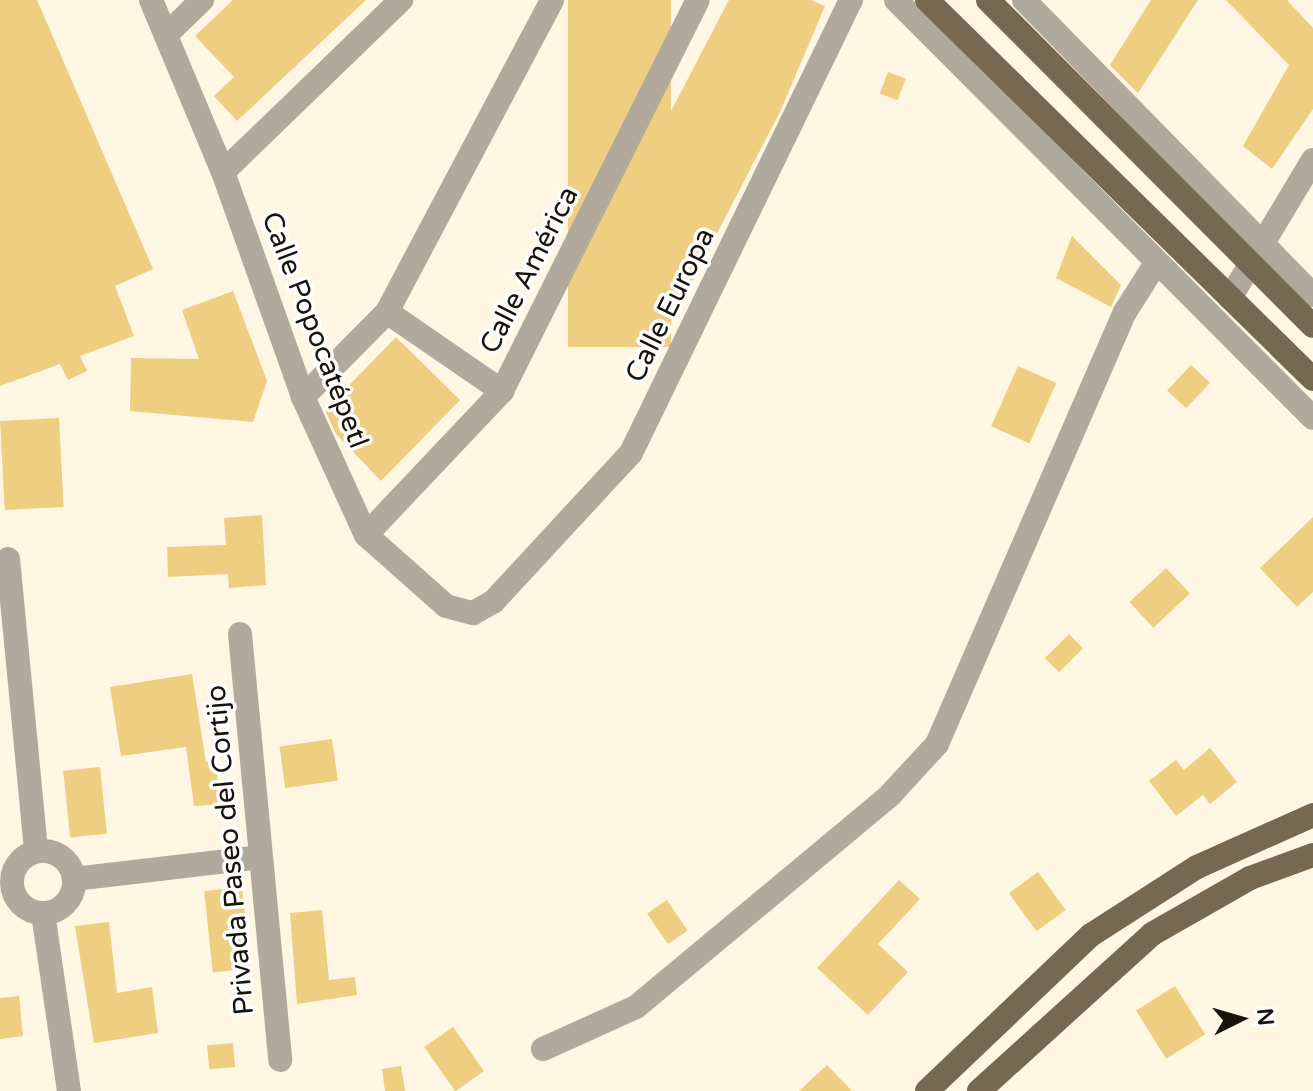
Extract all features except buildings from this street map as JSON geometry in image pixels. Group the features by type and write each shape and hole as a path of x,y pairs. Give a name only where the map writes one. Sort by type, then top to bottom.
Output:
{"main road":[{"path":"927,0 1313,379"},
{"path":"988,0 1256,255 1313,326"},
{"path":"927,1091 1091,935 1197,867 1313,815"},
{"path":"979,1091 1152,934 1250,878 1313,855"}],"street":[{"name":"Calle Popocatépetl","path":"151,0 223,172 303,397 366,535 446,606 473,613 493,602"},
{"path":"167,34 202,0"},
{"path":"223,172 401,0"},
{"path":"303,397 387,312 552,0"},
{"name":"Calle América","path":"366,535 502,391 698,0"},
{"name":"Calle Europa","path":"493,602 631,453 851,0"},
{"path":"896,0 1313,418"},
{"path":"1024,0 1256,255 1313,295"},
{"path":"1230,298 1313,160"},
{"path":"543,1049 636,1007 890,795 937,744 1125,312 1156,263"},
{"path":"387,312 502,391"},
{"path":"8,559 12,716 36,851"},
{"name":"Privada Paseo del Cortijo","path":"240,634 280,1060"},
{"path":"36,851 61,857 74,879 66,903 43,913 20,903 13,892 16,867 36,851"},
{"path":"74,879 260,857"},
{"path":"43,913 69,1091"}]}
